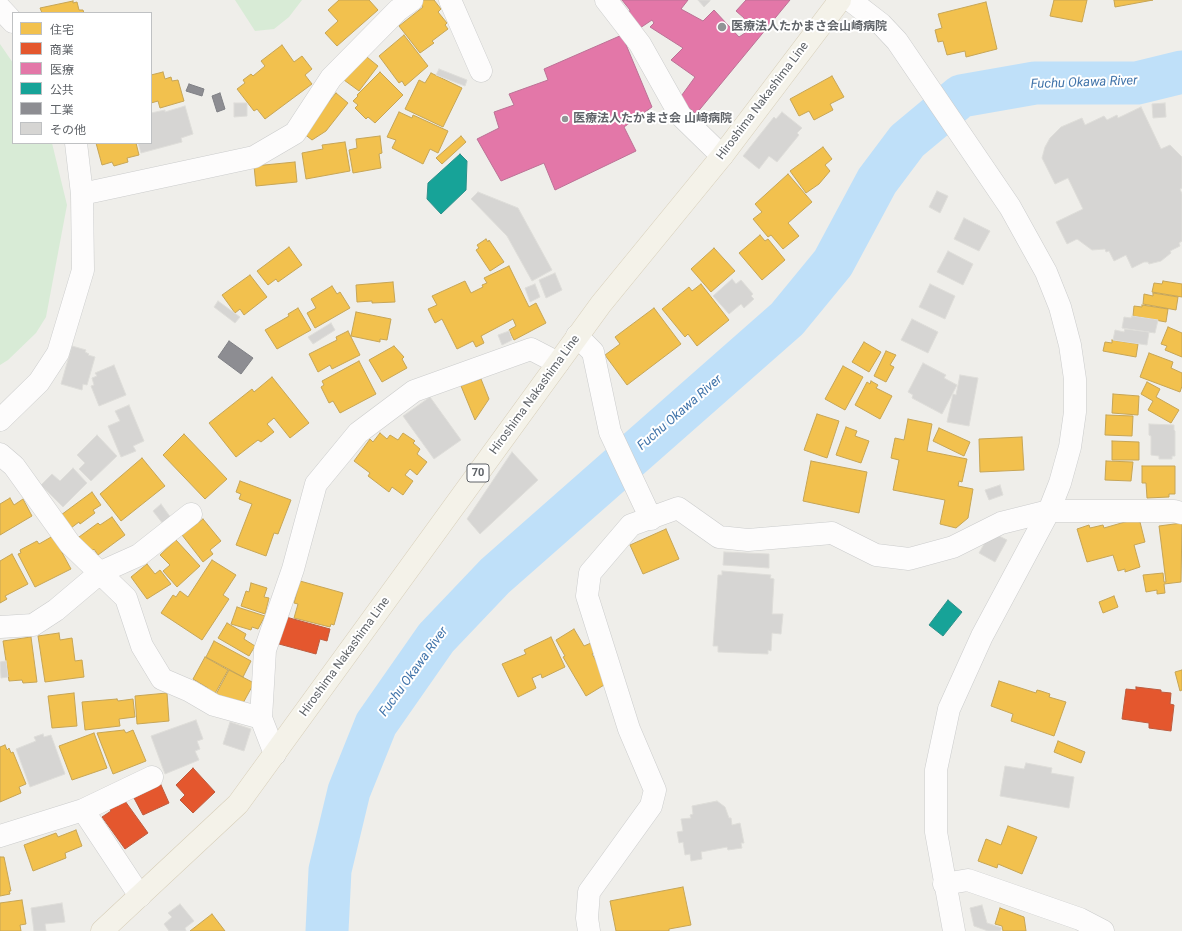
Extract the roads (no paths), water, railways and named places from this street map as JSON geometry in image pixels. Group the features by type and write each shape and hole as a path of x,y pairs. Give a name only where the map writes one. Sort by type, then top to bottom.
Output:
{"main road":[{"name":"Hiroshima Nakashima Line","path":"102,931 238,804 577,336 601,304 722,156 840,0"}],"street":[{"path":"82,194 254,157 295,134 331,78 398,10 412,0"},
{"path":"450,0 482,71"},
{"path":"606,0 640,44 680,115 722,156"},
{"path":"850,0 881,24 896,41 1010,207 1046,272 1060,307 1070,345 1075,379 1075,412 1070,447 1060,483 1049,511 982,636 949,708 936,770 936,832 944,884 954,931"},
{"path":"0,8 12,21"},
{"path":"0,420 39,382 58,354 83,270 82,194 76,144"},
{"path":"577,336 593,352 610,432 649,513"},
{"path":"275,754 261,718 265,650 293,569 316,484 358,432 414,391 531,349 558,363"},
{"path":"0,454 14,466 70,544 101,572 126,598 142,646 162,679 190,691 214,705 261,718"},
{"path":"589,931 587,918 589,892 651,806 655,790 629,729 587,596 590,573 631,525 649,513 678,508 719,537 748,540 832,533 876,555 909,558 954,547 1001,523 1049,511 1174,511 1182,513"},
{"path":"0,627 33,625 56,610 101,572 139,554 191,514"},
{"path":"0,836 83,810 152,777"},
{"path":"83,810 140,896"},
{"path":"944,884 968,880 1080,919 1103,931"}],"waterway":[{"name":"Fuchu Okawa River","path":"327,931 330,870 349,791 376,724 436,638 495,576 787,319 833,263 877,181 907,141 961,96 1035,83 1137,83 1182,72"}],"place":[{"name":"医療法人たかまさ会山崎病院","path":"722,27"},
{"name":"医療法人たかまさ会 山﨑病院","path":"565,119"}]}
